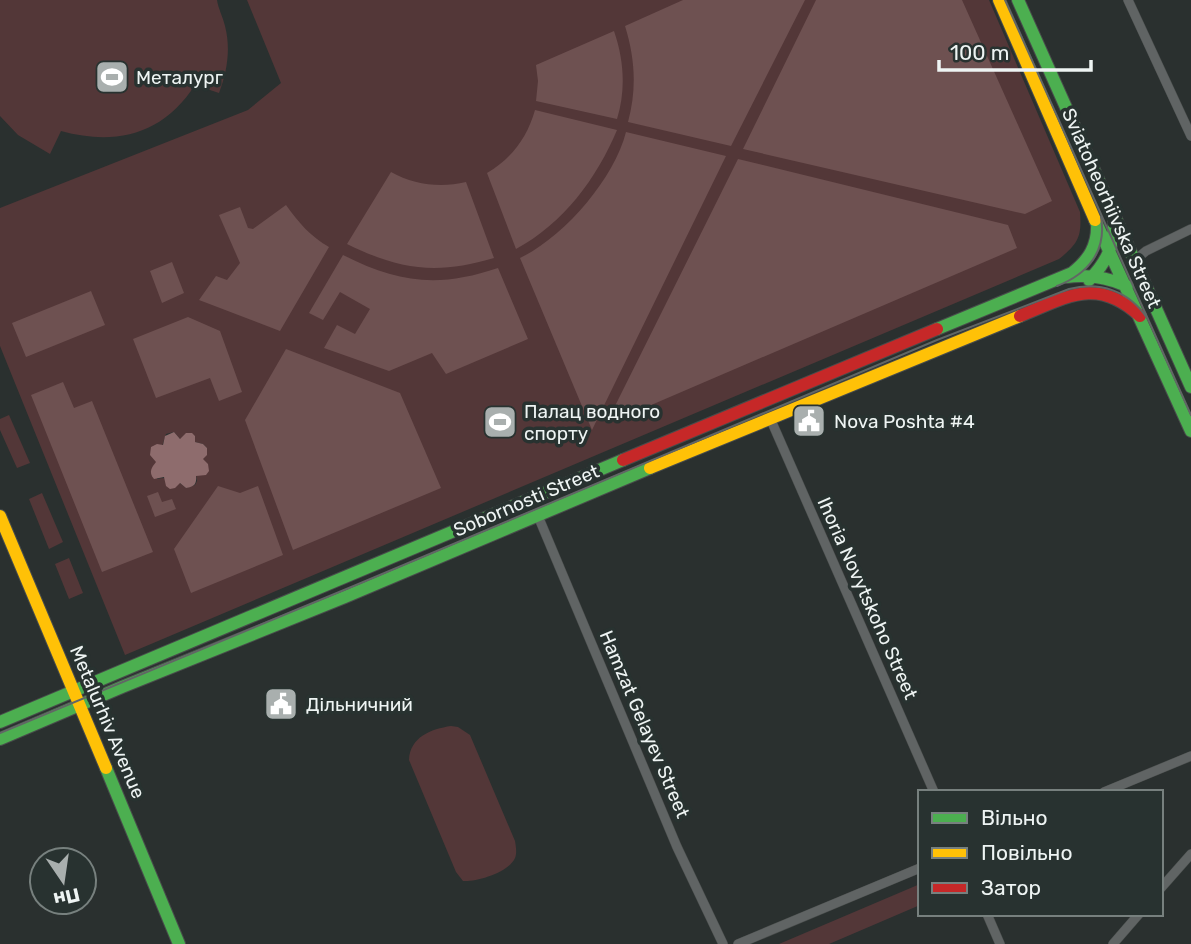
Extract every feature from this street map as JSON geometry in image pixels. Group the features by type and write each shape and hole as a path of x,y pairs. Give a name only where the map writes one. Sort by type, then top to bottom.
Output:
{"main road":[{"name":"Sviatoheorhiivska Street","path":"999,0 1191,431"},
{"name":"Sviatoheorhiivska Street","path":"1017,0 1191,387"},
{"path":"1067,297 1106,262 1114,239 1113,216"},
{"path":"1059,278 1077,269 1091,254 1097,238 1097,224"},
{"path":"1059,278 1106,278 1136,291 1156,310"},
{"name":"Sobornosti Street","path":"0,722 1059,278"},
{"path":"1067,297 1082,292 1104,294 1124,302 1140,316"},
{"name":"Sobornosti Street","path":"0,738 1067,297"},
{"name":"Metalurhiv Avenue","path":"0,516 179,944"}],"street":[{"path":"1128,0 1191,136"},
{"path":"1134,261 1146,251 1191,229"},
{"name":"Ihoria Novytskoho Street","path":"770,418 933,790"},
{"name":"Hamzat Gelayev Street","path":"538,516 677,847 723,944"},
{"path":"1109,790 1191,756"},
{"path":"1163,886 1191,854"},
{"path":"738,944 918,869"},
{"path":"988,916 1000,944"},
{"path":"1114,944 1137,916"}],"shaded area":[{"name":"Металург","path":"0,0 217,0 228,43 226,69 219,93 195,85 168,115 136,132 100,137 61,131 50,154 18,135 0,116"},
{"path":"247,0 989,0 1080,212 1079,234 1071,249 1059,259 125,655 0,346 0,208 248,110 281,83","holes":["174,432 180,439 194,435 195,442 207,448 196,475 195,485 186,488 172,479 157,479 166,434"]},
{"path":"683,0 805,0 731,146 628,122 634,74 625,26"},
{"path":"816,0 962,0 1052,201 1025,214 743,149"},
{"path":"614,31 623,75 617,119 536,101 536,65"},
{"path":"535,110 617,130 589,182 577,198 549,227 516,249 487,173 504,161 517,146 528,130"},
{"path":"626,132 726,156 592,430 520,258 553,236 585,205 611,169"},
{"path":"738,159 1008,225 1017,248 614,421 611,414"},
{"path":"391,172 428,184 466,182 494,258 454,267 419,267 384,260 347,244"},
{"path":"286,205 305,229 329,247 280,331 199,300 216,276 227,280 240,263 219,215 240,207 248,228 253,229"},
{"path":"343,255 382,272 419,280 457,278 498,268 528,339 446,374 432,353 389,371 324,348 337,325 355,334 370,309 340,292 323,320 309,313"},
{"path":"172,262 184,293 162,303 150,271"},
{"path":"91,291 105,325 26,357 12,323"},
{"path":"188,317 220,331 242,392 219,401 210,378 156,398 133,339"},
{"path":"286,349 400,393 441,488 293,550 245,420"},
{"path":"63,382 74,408 92,401 153,552 102,572 31,395"},
{"path":"9,415 30,463 17,468 0,430 0,419"},
{"path":"174,432 180,439 186,433 192,433 195,442 207,448 207,455 203,459 208,464 209,471 206,475 196,476 195,483 189,488 180,483 170,489 166,486 164,477 154,479 151,474 156,462 150,455 151,447 163,445 165,436"},
{"path":"218,486 240,493 258,486 283,555 191,593 174,549"},
{"path":"158,492 162,502 172,499 176,509 155,517 147,496"},
{"path":"42,493 63,542 49,549 29,499"},
{"path":"69,558 83,593 69,599 55,564"},
{"path":"451,726 470,735 516,848 515,858 506,868 484,878 469,881 463,881 456,872 409,760 417,740 436,729"},
{"path":"918,885 918,906 829,944 779,944"}],"tram line":[{"path":"1005,0 1191,415"},
{"path":"1057,286 1078,275 1093,260 1101,240 1101,217"},
{"path":"0,733 937,340 1069,289 1092,286 1113,290 1132,301 1147,318"}],"traffic: fast":[{"path":"1018,0 1191,387"},
{"path":"1095,220 1191,431"},
{"path":"1089,280 1108,254 1114,222"},
{"path":"937,329 1072,273 1091,252 1096,239 1097,224"},
{"path":"1066,277 1097,277 1127,286"},
{"path":"0,722 623,460"},
{"path":"0,739 650,468"},
{"path":"106,768 179,944"}],"traffic: slow":[{"path":"999,0 1095,220"},
{"path":"650,468 1020,316"},
{"path":"0,516 106,768"}],"traffic: jam":[{"path":"1020,316 1067,297 1096,293 1110,296 1140,316"},
{"path":"623,460 937,329"}],"place":[{"name":"Металург","path":"112,77"},
{"name":"Nova Poshta #4","path":"809,421"},
{"name":"Палац водного спорту","path":"500,422"},
{"name":"Дільничний","path":"281,704"}]}
